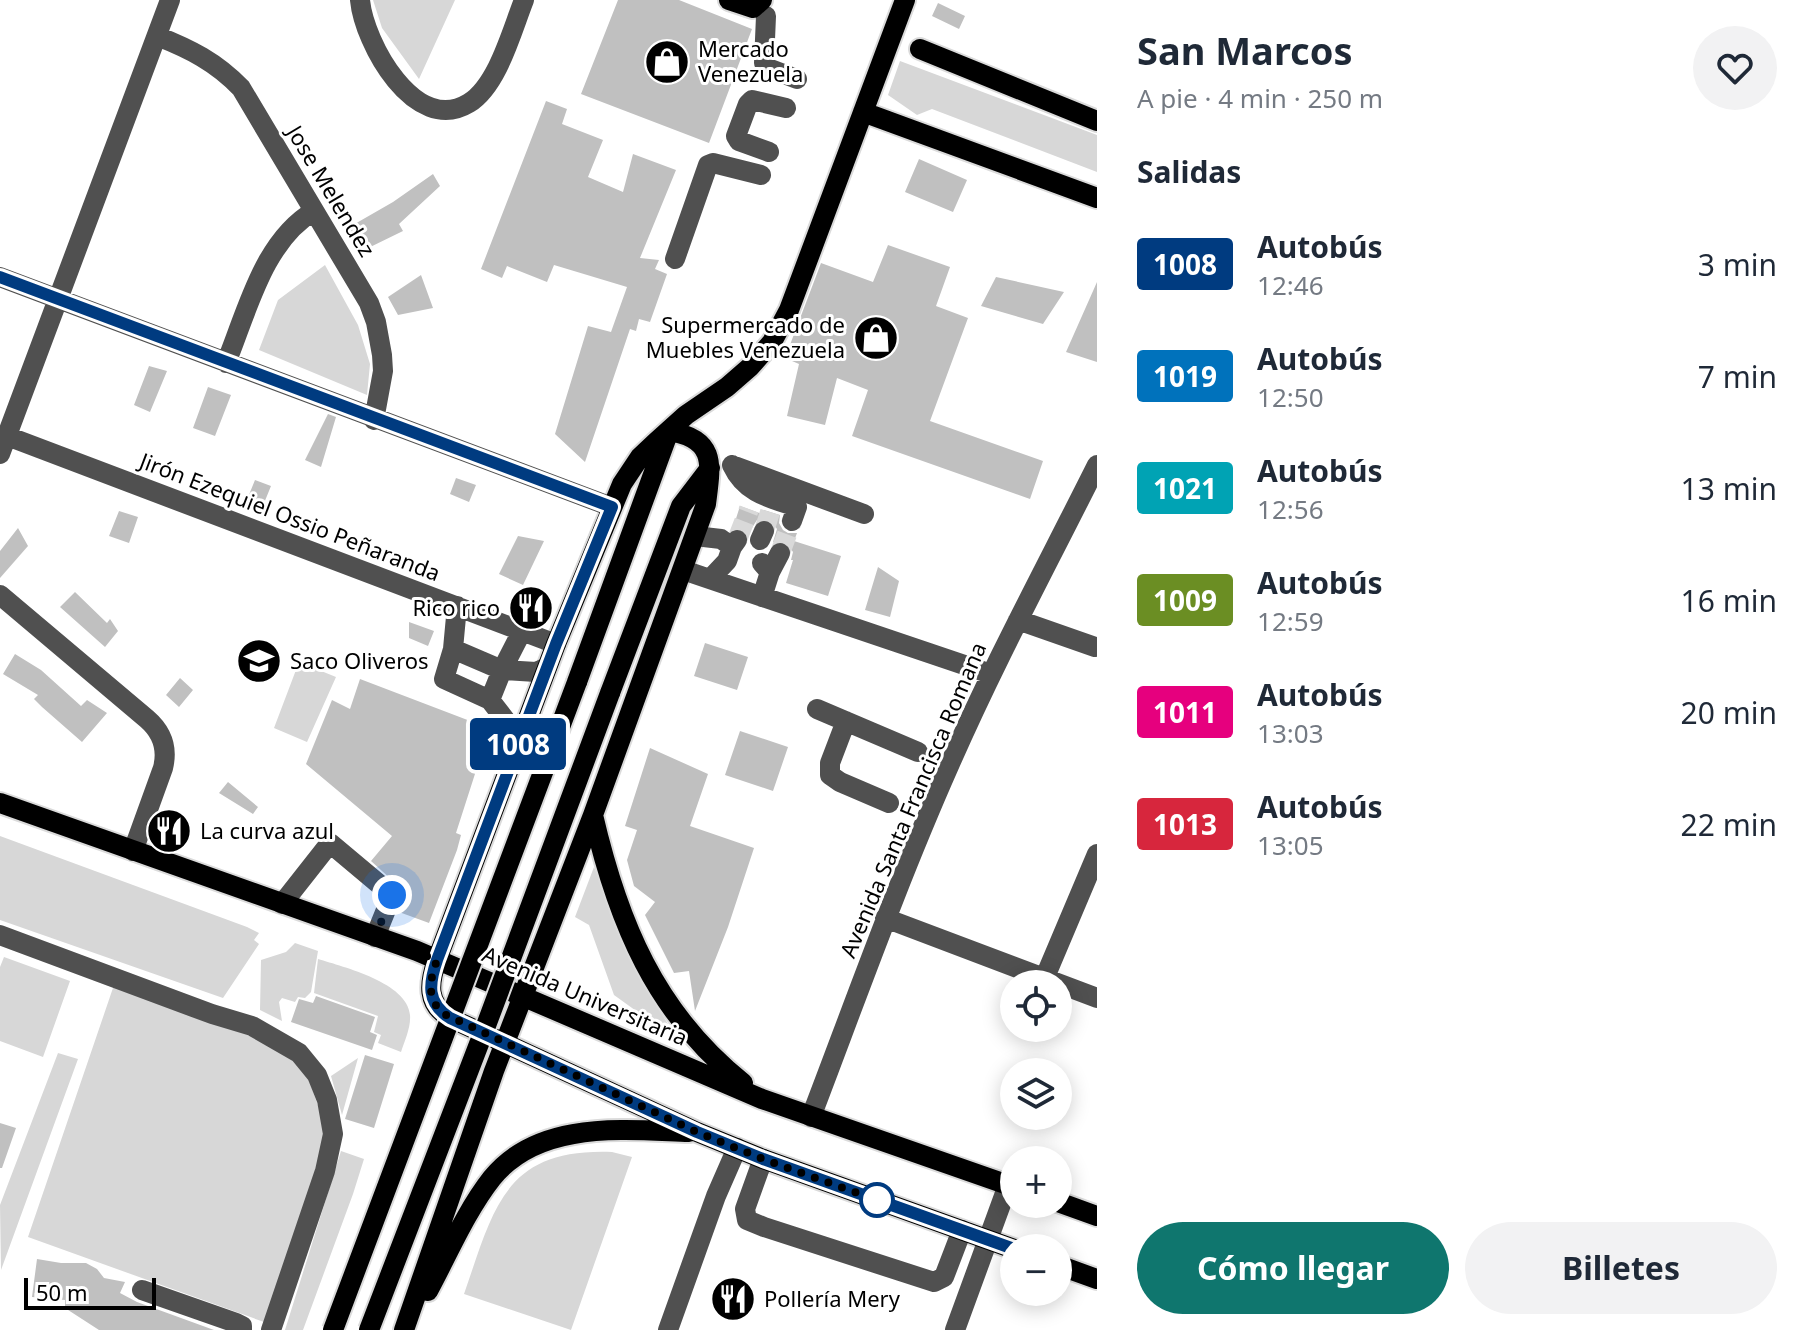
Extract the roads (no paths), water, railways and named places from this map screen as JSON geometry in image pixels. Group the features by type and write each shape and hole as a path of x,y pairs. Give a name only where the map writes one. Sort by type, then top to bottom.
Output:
{"main road":[{"path":"729,0 753,8 764,8"},
{"path":"905,0 789,310 772,342 740,377 686,415 640,457 622,484 547,667 437,960 430,988 442,1013 697,1132 763,1159 1000,1244"},
{"path":"920,49 1097,121"},
{"path":"863,112 1097,198"},
{"path":"406,1330 505,1043 593,815 706,504 711,466 708,453 701,444 669,431"},
{"path":"333,1330 669,431"},
{"path":"369,1330 681,506 711,466"},
{"name":"Avenida Universitaria","path":"0,803 437,960 762,1099 1000,1182"},
{"path":"593,815 620,911 653,981 683,1025 708,1053 762,1099"},
{"path":"406,1330 486,1187 519,1154 550,1140 585,1133 620,1130 697,1132"},
{"path":"1072,1207 1097,1216"},
{"path":"1072,1270 1097,1279"}],"street":[{"path":"3,445 170,0"},
{"path":"360,0 367,28 404,92 434,108 453,109 469,103 482,91 505,50 524,0"},
{"path":"764,8 764,63 768,68 797,79"},
{"name":"Jose Melendez","path":"157,36 202,55 241,88 360,285 376,322 383,371 374,420"},
{"path":"769,152 739,141 736,136 748,104 752,100 786,108"},
{"path":"675,259 708,165 713,163 761,175"},
{"path":"226,363 275,249 301,219 314,211"},
{"path":"0,277 612,507"},
{"name":"Jirón Ezequiel Ossio Peñaranda","path":"3,445 556,644"},
{"path":"732,465 736,475 762,503 797,507 792,521"},
{"path":"711,466 732,465 864,514"},
{"name":"Avenida Santa Francisca Romana","path":"811,1117 885,918 949,766 1018,620 1090,496 1097,465"},
{"path":"695,536 721,539 732,549 766,552 762,597"},
{"path":"710,579 732,549"},
{"path":"683,570 991,674"},
{"path":"0,595 147,719 162,739 165,753 163,768 133,851"},
{"path":"457,606 453,649 444,679 490,700 520,739"},
{"path":"1018,620 1095,647"},
{"path":"490,700 522,631"},
{"path":"453,649 502,670 536,672 547,667"},
{"path":"817,709 918,752"},
{"path":"846,721 830,763 830,775 889,803"},
{"path":"282,904 330,843 392,895 375,937"},
{"path":"1048,970 1097,854"},
{"path":"885,918 1026,970"},
{"path":"0,935 252,1026 299,1053 317,1075 327,1100 333,1134 325,1171 271,1330"},
{"path":"1072,988 1097,998"},
{"path":"668,1330 716,1196 737,1148"},
{"path":"763,1159 745,1209 747,1220 934,1282 944,1277 962,1230"},
{"path":"955,1330 1000,1210"},
{"path":"142,1290 236,1323 242,1326 242,1330"}],"tunnel":[{"path":"737,540 749,509"},
{"path":"764,531 771,509"},
{"path":"780,553 792,521"}],"place":[{"name":"Mercado Venezuela","path":"667,62"},
{"name":"Supermercado de Muebles Venezuela","path":"876,338"},
{"name":"Rico rico","path":"531,608"},
{"name":"Saco Oliveros","path":"259,661"},
{"name":"La curva azul","path":"169,831"},
{"name":"Pollería Mery","path":"733,1299"}]}
